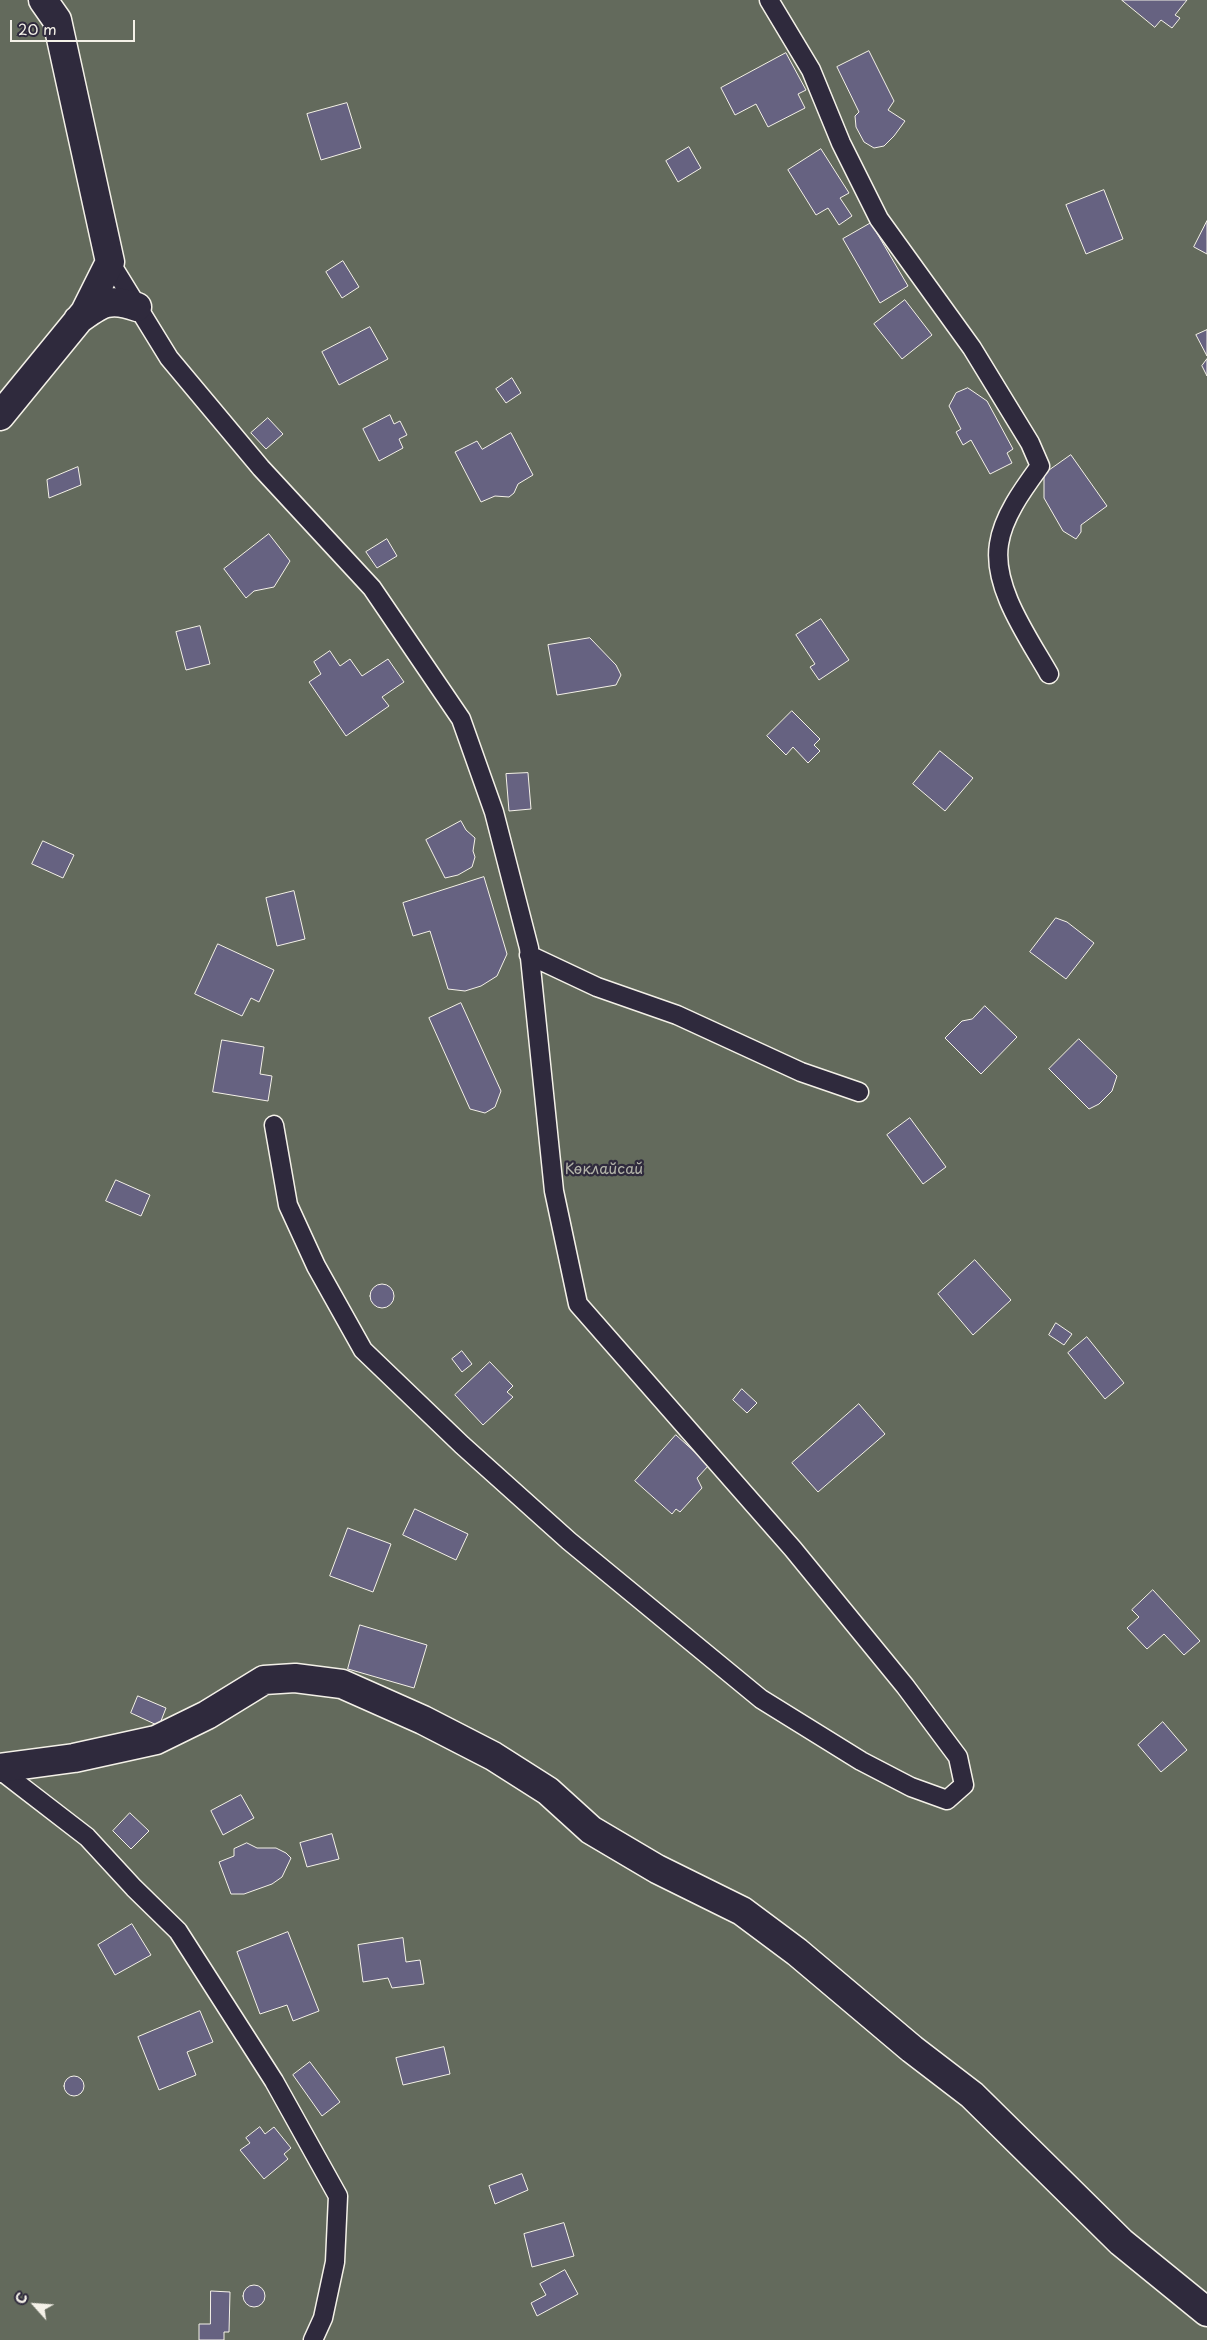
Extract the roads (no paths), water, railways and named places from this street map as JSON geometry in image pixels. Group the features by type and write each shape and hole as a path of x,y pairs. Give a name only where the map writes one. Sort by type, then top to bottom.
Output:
{"street":[{"path":"0,416 85,312 110,262 57,20 43,0"},
{"path":"77,321 98,306 119,300 137,307"},
{"path":"0,1769 74,1758 156,1740 207,1715 264,1680 295,1678 342,1684 424,1720 493,1756 548,1791 591,1830 657,1869 742,1911 797,1952 912,2049 972,2095 1121,2242 1207,2312"}],"lane":[{"path":"769,0 811,70 841,143 879,218 972,348 1030,443 1040,466 1014,502 999,544 1000,580 1049,674"},
{"path":"110,262 169,358 248,453 372,588 461,719 494,812 529,955 554,1191 578,1304 793,1549 905,1686 958,1757 964,1785 947,1800 911,1787 861,1761 761,1699 569,1541 462,1445 363,1350 316,1266 288,1205 274,1125"},
{"path":"529,955 597,987 677,1015 801,1072 859,1092"},
{"path":"0,1769 87,1838 178,1931 274,2080 338,2196 336,2262 323,2318 313,2340"}],"park label":[{"name":"Көклайсай","path":"604,1170"}]}
